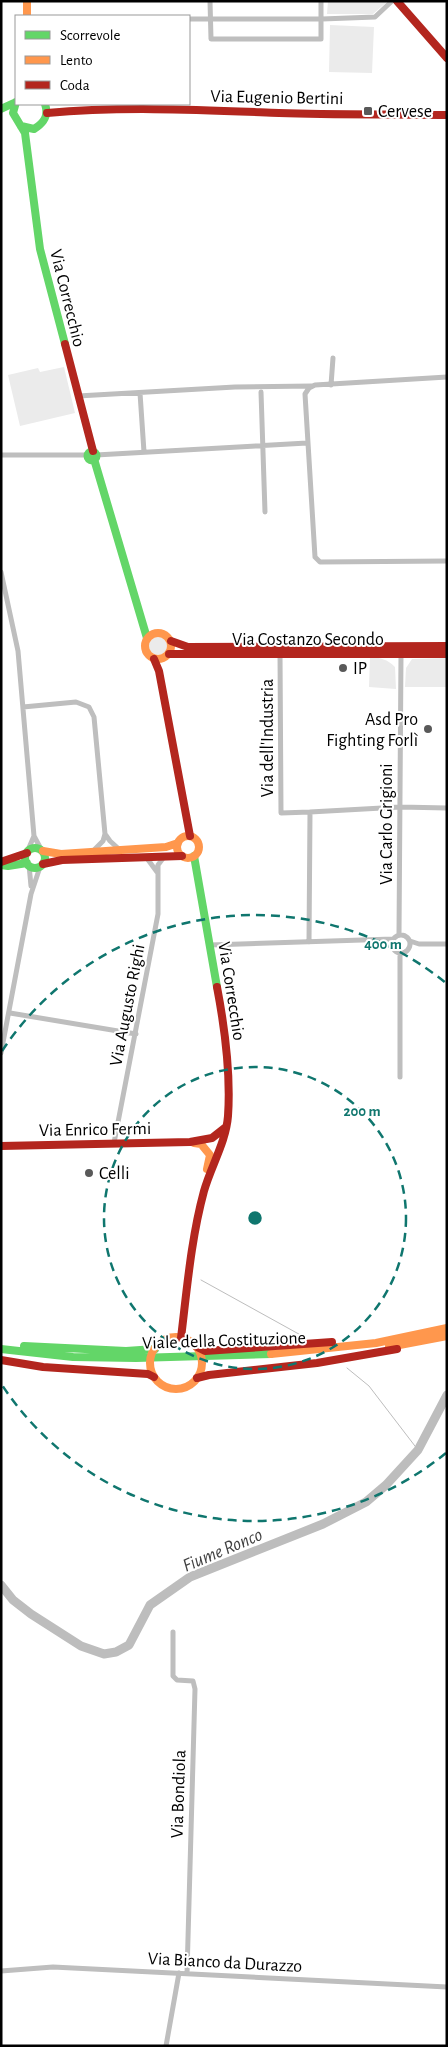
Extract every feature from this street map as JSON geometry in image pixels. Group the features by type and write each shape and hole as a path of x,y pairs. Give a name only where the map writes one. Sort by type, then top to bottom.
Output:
{"main road":[{"path":"27,15 28,1"},
{"path":"396,1 447,58"},
{"path":"1,109 15,102"},
{"path":"14,119 15,104"},
{"path":"28,150 30,134 34,128 43,123 47,113 45,105"},
{"name":"Via Eugenio Bertini","path":"47,113 70,110 171,107 294,114 447,115"},
{"path":"1,113 14,119 25,132 28,150"},
{"path":"20,126 34,128"},
{"name":"Via Correcchio","path":"28,150 40,249 92,455 142,618"},
{"path":"142,618 171,641 167,656 159,671"},
{"path":"142,618 147,638 145,650 154,659 167,656"},
{"path":"147,638 154,633 163,634"},
{"name":"Via Costanzo Secondo","path":"171,641 188,647 447,646"},
{"name":"Via Costanzo Secondo","path":"167,656 280,653 447,654"},
{"name":"Via Correcchio","path":"154,659 159,671 190,836 198,843 198,850 194,856 226,1035 226,1128"},
{"path":"1,863 35,847 61,854 166,847 190,836"},
{"path":"178,843 178,850 182,856"},
{"path":"42,850 45,859 42,865"},
{"path":"28,851 28,864"},
{"path":"1,863 28,864 34,868 62,860 166,855 194,856"},
{"path":"181,1338 189,1270 204,1191 226,1128"},
{"name":"Via Enrico Fermi","path":"1,1146 190,1142 212,1138 226,1128"},
{"path":"190,1142 201,1144 210,1155 203,1185 204,1191"},
{"name":"Viale della Costituzione","path":"221,1364 315,1357 411,1340 447,1328"},
{"name":"Viale della Costituzione","path":"1,1356 75,1363 211,1361 447,1336"},
{"path":"154,1377 150,1363 155,1349 166,1339 181,1338 205,1351 411,1340"},
{"path":"1,1360 43,1367 148,1374 165,1387 179,1389 186,1387 198,1378 209,1375 345,1359 404,1348 411,1340"},
{"path":"1,1345 126,1352 155,1349"},
{"path":"197,1347 202,1363 198,1378"},
{"name":"Viale della Costituzione","path":"1,1349 137,1362"}],"street":[{"path":"210,1 211,39 321,39 321,1"},
{"path":"190,19 375,17 392,1"},
{"path":"330,385 333,358"},
{"path":"78,396 235,387 313,386 447,376"},
{"path":"313,386 305,394 315,557 320,562 447,561"},
{"path":"140,392 144,452"},
{"path":"261,392 265,512"},
{"path":"1,456 92,455 307,443"},
{"path":"1,572 16,634 34,836 42,850"},
{"name":"Via dell'Industria","path":"280,653 281,813 310,812"},
{"name":"Via Carlo Grigioni","path":"399,934 401,655"},
{"path":"23,707 76,702 89,707 94,717 105,834 102,841 92,852"},
{"path":"309,942 310,812 447,808"},
{"path":"105,834 120,850"},
{"path":"28,851 34,836"},
{"name":"Via Augusto Righi","path":"114,1143 158,914 158,865 166,855"},
{"path":"145,856 151,861 157,873"},
{"path":"28,864 31,894"},
{"path":"1,1053 31,894 42,865"},
{"path":"210,945 393,939 399,934 405,935 410,940 419,944 447,944"},
{"path":"393,939 392,946 394,950 400,953 408,950 410,940"},
{"path":"400,953 400,1077"},
{"path":"10,1013 136,1034"},
{"name":"Via Bondiola","path":"172,1632 173,1676 177,1680 193,1681 195,1689 187,1974"},
{"name":"Via Bianco da Durazzo","path":"1,1971 53,1967 447,1986"},
{"path":"166,2046 179,1973"}],"shaded area":[{"path":"328,1 388,1 373,14 327,14"},
{"path":"330,25 374,27 372,73 329,72"},
{"path":"64,367 75,413 20,426 8,375 38,368 40,372"},
{"path":"158,637 164,640 167,646 164,652 158,655 152,652 149,646 152,640"},
{"path":"370,657 384,659 395,667 396,689 369,687"},
{"path":"447,658 447,687 405,687 406,668 412,659"}],"waterway":[{"path":"201,1280 306,1338"},
{"path":"347,1368 369,1386 418,1450"},
{"name":"Fiume Ronco","path":"1,1585 13,1600 31,1614 81,1646 104,1654 116,1652 129,1645 150,1605 190,1577 323,1524 366,1502 386,1485 418,1450 447,1395"}],"traffic: fast":[{"path":"1,109 15,102"},
{"path":"15,105 13,113 25,133 40,249 65,344"},
{"path":"21,126 34,129 41,124 46,116 45,105"},
{"path":"92,452 96,456 92,460 88,456 92,452"},
{"path":"94,459 147,638"},
{"path":"35,848 42,851 45,858 42,865 35,868 28,865 25,858 28,851 35,848"},
{"path":"194,856 217,987"},
{"path":"1,865 8,866 27,863"},
{"path":"24,1346 126,1351 155,1349"},
{"path":"1,1349 73,1357 136,1358 271,1354"}],"traffic: slow":[{"path":"27,1 27,15"},
{"path":"158,633 168,636 171,646 168,656 158,659 148,656 145,646 148,636 158,633"},
{"path":"188,836 198,843 199,847 192,857 188,858 178,851 177,847 184,837 188,836"},
{"path":"43,851 61,854 166,847 178,843"},
{"path":"194,1143 201,1144 210,1155 207,1169"},
{"path":"271,1354 376,1343 447,1328"},
{"path":"389,1347 447,1336"},
{"path":"176,1337 186,1339 194,1345 200,1353 202,1363 200,1373 194,1381 186,1387 176,1389 166,1387 158,1381 152,1373 150,1363 152,1353 158,1345 166,1339 176,1337"}],"traffic: jam":[{"path":"397,1 447,58"},
{"path":"47,113 163,109 300,114 447,115"},
{"path":"65,344 93,451"},
{"path":"171,641 188,647 447,646"},
{"path":"169,654 447,654"},
{"path":"154,659 159,671 190,836"},
{"path":"1,862 27,853"},
{"path":"43,864 62,860 182,856"},
{"path":"181,1338 196,1227 204,1191 227,1126 229,1100 227,1051 217,987"},
{"path":"1,1146 190,1142 212,1138 226,1127"},
{"path":"197,1347 205,1351 332,1342"},
{"path":"197,1378 317,1363 397,1349"},
{"path":"1,1360 43,1367 148,1374 154,1377"}],"place":[{"name":"Cervese","path":"368,111"},
{"name":"IP","path":"343,668"},
{"name":"Asd Pro Fighting Forlì","path":"428,729"},
{"name":"Celli","path":"89,1173"}]}
